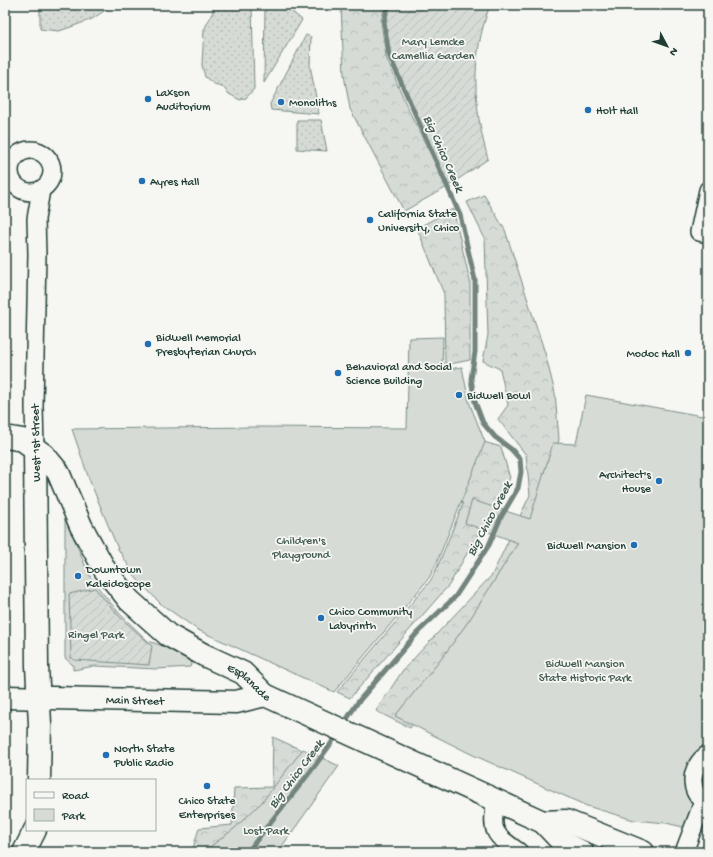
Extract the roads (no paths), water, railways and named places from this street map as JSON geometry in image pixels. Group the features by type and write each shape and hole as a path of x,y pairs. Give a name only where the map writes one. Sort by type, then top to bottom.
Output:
{"main road":[{"name":"Esplanade","path":"5,437 23,440 47,459 58,472 81,526 105,570 129,600 168,635 243,674 265,695 544,822 562,842 582,852"},
{"name":"West 1st Street","path":"35,449 38,696 40,724 39,779"},
{"name":"Main Street","path":"5,696 236,702 265,695"},
{"name":"Esplanade","path":"544,822 566,821 643,852"},
{"path":"24,852 34,831"}],"street":[{"path":"30,149 37,150 48,158 52,164 51,179 41,190 29,192 17,187 9,182 9,161 16,155 30,149"},
{"name":"West 1st Street","path":"35,449 36,219 41,190"},
{"path":"703,233 708,190"},
{"path":"684,852 706,804 697,795 693,787 692,777 700,760 708,754"},
{"path":"496,800 492,825 497,834 519,852"}],"waterway":[{"name":"Big Chico Creek","path":"343,725 358,702 418,632 455,597 489,545 501,517 518,488 521,472 520,459 511,449 495,437 483,423 475,402 471,379 475,352 475,280 460,215 389,55 384,22 388,5"},
{"name":"Big Chico Creek","path":"248,852 317,764 338,733"}],"place":[{"name":"Laxson Auditorium","path":"148,99"},
{"name":"Monoliths","path":"281,102"},
{"name":"Holt Hall","path":"588,110"},
{"name":"Ayres Hall","path":"142,181"},
{"name":"California State University, Chico","path":"370,220"},
{"name":"Bidwell Memorial Presbyterian Church","path":"148,344"},
{"name":"Modoc Hall","path":"688,353"},
{"name":"Behavioral and Social Science Building","path":"338,373"},
{"name":"Bidwell Bowl","path":"459,395"},
{"name":"Architect's House","path":"659,481"},
{"name":"Bidwell Mansion","path":"634,545"},
{"name":"Downtown Kaleidoscope","path":"78,576"},
{"name":"Chico Community Labyrinth","path":"321,618"},
{"name":"North State Public Radio","path":"106,755"},
{"name":"Chico State Enterprises","path":"207,786"}],"park label":[{"name":"Mary Lemcke Camellia Garden","path":"433,48"},
{"name":"Children's Playground","path":"301,547"},
{"name":"Ringel Park","path":"96,634"},
{"name":"Bidwell Mansion State Historic Park","path":"585,670"},
{"name":"Lost Park","path":"266,830"}]}
